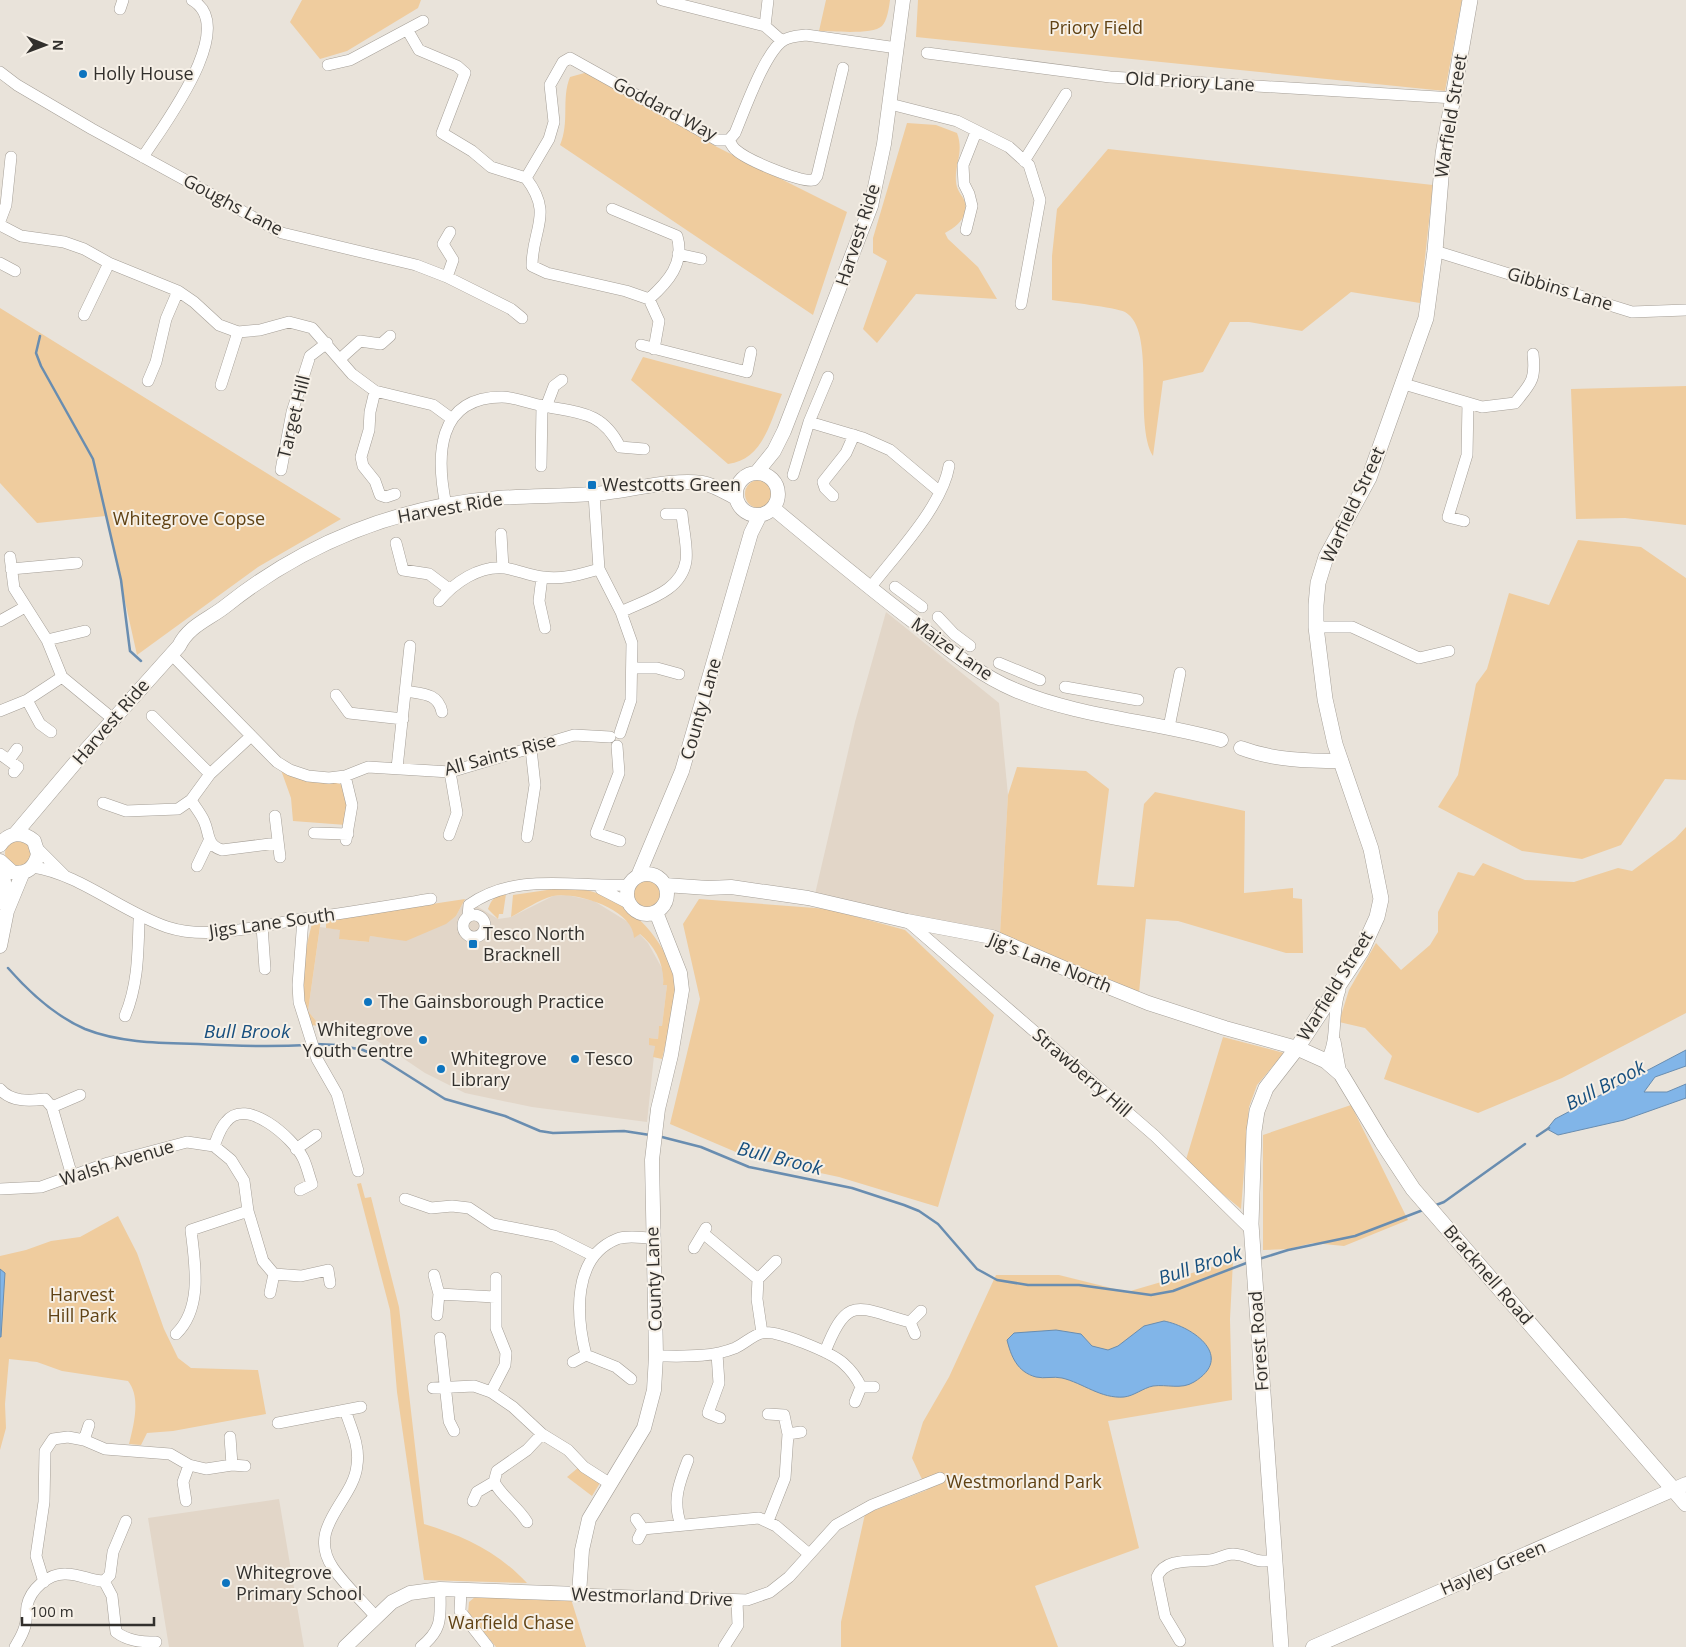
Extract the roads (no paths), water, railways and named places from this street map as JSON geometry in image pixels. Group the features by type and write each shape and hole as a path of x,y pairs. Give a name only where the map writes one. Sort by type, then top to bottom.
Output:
{"main road":[{"name":"Warfield Street","path":"1297,1048 1362,950 1377,917 1381,899 1371,849 1341,761 1325,699 1316,627 1318,583 1326,556 1369,478 1426,318 1435,251 1443,154 1470,0"},
{"name":"Bracknell Road","path":"1297,1048 1326,1061 1341,1074 1413,1189 1680,1487 1686,1504"},
{"name":"Forest Road","path":"1281,1647 1253,1260 1252,1149 1260,1100 1276,1072 1297,1048"}],"street":[{"path":"143,157 191,82 203,57 208,26 206,11 192,0"},
{"path":"662,0 765,26 782,41 806,35 897,48"},
{"path":"765,26 768,0"},
{"name":"Harvest Ride","path":"757,472 774,451 784,431 871,206 890,104 903,0"},
{"path":"328,66 350,60 408,31 423,21"},
{"path":"408,31 419,50 456,66 465,73 442,133 472,151 491,167 526,178 537,192 541,204 532,266 547,273 626,291 649,299 659,320 654,349"},
{"name":"Goddard Way","path":"526,178 549,139 554,122 550,85 563,62 570,58 717,140 729,140 735,134 769,58 782,41"},
{"name":"Old Priory Lane","path":"927,53 1110,77 1454,98"},
{"path":"729,140 735,150 747,157 802,180 814,180 817,176 843,68"},
{"name":"Goughs Lane","path":"0,72 42,100 282,233 416,265 447,277 508,314 522,318"},
{"path":"1024,161 1066,94"},
{"path":"890,104 957,121 1009,147 1029,164 1040,200 1021,304"},
{"path":"966,230 972,206 970,194 964,184 963,165 976,132"},
{"path":"0,221 6,205 11,158"},
{"path":"612,209 677,236 678,254 669,281 649,299"},
{"path":"0,225 21,236 64,242 84,249 109,263 178,291 194,302 219,325 238,332 260,330 289,322 312,328 352,374 375,391 433,405 452,419"},
{"path":"447,277 453,260 443,244 450,232"},
{"name":"Gibbins Lane","path":"1435,251 1632,312 1686,310"},
{"path":"678,254 701,260"},
{"path":"0,263 15,271"},
{"path":"84,315 109,263"},
{"path":"148,381 156,362 166,319 178,291"},
{"path":"221,385 238,332"},
{"path":"340,359 360,341 382,344 390,336"},
{"name":"Target Hill","path":"281,470 292,412 310,356 327,343"},
{"path":"641,345 747,372 752,352"},
{"path":"1404,384 1482,407 1514,403 1527,388 1535,374 1532,354"},
{"path":"793,476 809,422 828,377"},
{"path":"541,466 544,406 554,386 562,380"},
{"path":"375,391 370,412 370,430 361,456 363,466 374,481 380,495 386,497 395,494"},
{"path":"446,505 441,478 440,453 444,434 452,419 468,404 487,398 505,397 592,415 609,427 620,446 644,449"},
{"path":"1464,521 1448,517 1467,455 1468,403"},
{"path":"809,422 854,435 890,450 940,492"},
{"name":"Harvest Ride","path":"776,483 778,453 784,431"},
{"path":"833,496 825,488 823,482 846,453 854,435"},
{"path":"870,588 932,508 947,480 949,466"},
{"path":"757,472 771,477 776,483 778,497 773,508 760,515 751,514 739,504 736,488 740,481 747,475 757,472"},
{"name":"Harvest Ride","path":"5,839 45,800 112,719 175,650 189,643 215,620 220,611 272,572 328,542 392,517 446,505 496,498 594,494 675,482 740,481"},
{"name":"Harvest Ride","path":"704,483 739,504"},
{"path":"594,494 599,569 621,612 632,643 631,700 616,739 619,773 596,833 620,841"},
{"name":"County Lane","path":"739,504 741,570"},
{"name":"Maize Lane","path":"773,508 944,646 967,663 1015,690 1062,706 1169,726 1221,740"},
{"path":"621,612 670,588 682,573 686,560 682,514 666,514"},
{"name":"County Lane","path":"634,881 652,845 682,771 741,570 750,533 760,515"},
{"path":"501,534 503,568"},
{"path":"396,543 403,570 429,574 449,589"},
{"path":"10,557 14,588 25,607 38,622 62,677 112,719"},
{"path":"11,569 77,563"},
{"path":"439,601 449,589 464,578 488,570 503,568 542,577 572,577 599,569"},
{"path":"542,577 539,601 545,628"},
{"path":"895,587 922,607"},
{"path":"900,612 910,599"},
{"path":"0,621 25,607"},
{"path":"938,617 954,634 970,646"},
{"path":"1316,627 1352,627 1419,658 1449,651"},
{"path":"47,640 85,631"},
{"path":"944,646 954,634"},
{"path":"397,768 410,646"},
{"name":"All Saints Rise","path":"175,650 250,737 277,762 290,770 308,776 345,776 368,767 450,772 574,735 616,739"},
{"path":"999,663 1040,680"},
{"path":"633,668 657,668 679,674"},
{"path":"1015,690 1022,673"},
{"path":"1169,726 1180,673"},
{"path":"0,711 27,700 62,677"},
{"path":"1065,687 1138,700"},
{"path":"405,691 431,695 440,702 442,712"},
{"path":"1086,711 1089,691"},
{"path":"336,695 349,713 402,719"},
{"path":"27,700 45,732"},
{"path":"152,716 210,774"},
{"path":"103,803 126,811 178,809 191,800 210,774 250,737"},
{"path":"1241,748 1259,755 1287,760 1341,761"},
{"path":"14,772 18,767 5,757 17,749"},
{"path":"527,838 535,786 531,749"},
{"path":"449,834 457,813 450,772"},
{"path":"314,832 347,837 352,805 345,776"},
{"name":"Harvest Ride","path":"28,870 38,854 35,844 35,825 45,800"},
{"path":"191,800 204,822 209,841 213,847 222,850 277,843"},
{"path":"275,816 280,857"},
{"path":"5,839 22,834 35,844"},
{"path":"197,866 209,841"},
{"name":"Jigs Lane South","path":"35,844 65,876 141,917 169,928 202,933 262,926 431,899"},
{"path":"590,885 615,894 630,904 655,909 667,894 661,881 652,845"},
{"path":"1,863 12,872 28,870"},
{"path":"1,863 7,911"},
{"path":"0,946 7,911 28,870"},
{"name":"Jigs Lane South","path":"28,870 65,876"},
{"path":"480,916 485,922 485,928 480,935 474,937 464,930 464,922 468,916 469,905 485,895 495,892 552,881 590,885 634,881 646,874 661,881"},
{"path":"630,904 628,897 634,881"},
{"name":"Jig's Lane North","path":"661,881 708,888 732,887 808,898 907,921 992,937 1096,982 1148,1002 1225,1028 1297,1048"},
{"name":"Jig's Lane North","path":"655,909 708,888"},
{"path":"480,916 483,905 495,892"},
{"name":"County Lane","path":"579,1594 585,1536 589,1519 609,1483 644,1428 654,1390 656,1356 652,1238 652,1167 655,1123 681,1008 682,990 680,973 655,909"},
{"path":"468,916 480,916"},
{"path":"125,1016 134,988 139,921 141,917"},
{"path":"303,919 298,985 299,1002 317,1060 337,1094 358,1171"},
{"name":"Strawberry Hill","path":"907,921 1155,1136 1252,1231"},
{"path":"262,926 265,969"},
{"path":"1326,1061 1331,1052 1335,1008 1344,979"},
{"path":"1334,1035 1341,1074"},
{"path":"0,1089 4,1094 19,1100 46,1099 52,1107 72,1176"},
{"path":"52,1107 80,1095"},
{"path":"300,1190 312,1184 303,1158 296,1149 257,1115 239,1113 226,1121 214,1146 231,1160 244,1181 248,1212 263,1261 274,1274 302,1276 328,1270 330,1283"},
{"path":"296,1149 316,1135"},
{"name":"Walsh Avenue","path":"0,1189 41,1187 108,1163 187,1142 214,1146"},
{"path":"405,1199 431,1208 452,1206 469,1208 493,1224 554,1236 594,1256"},
{"path":"176,1334 184,1327 194,1300 196,1274 190,1230 248,1212"},
{"path":"694,1248 705,1230 731,1257 758,1279"},
{"path":"586,1355 579,1311 582,1284 588,1266 594,1256 604,1246 619,1238 652,1238"},
{"path":"762,1333 757,1299 758,1279 776,1261"},
{"path":"270,1293 274,1274"},
{"path":"434,1275 439,1294 437,1316"},
{"path":"491,1392 505,1365 506,1353 496,1328 496,1278"},
{"path":"439,1294 495,1297"},
{"path":"825,1352 834,1332 847,1312 857,1309 870,1309 910,1322"},
{"path":"910,1322 920,1311"},
{"path":"910,1322 914,1334"},
{"path":"656,1356 717,1354 736,1347 762,1333 772,1333 825,1352 842,1362 856,1377 861,1387 855,1402"},
{"path":"440,1338 439,1388 448,1421 454,1431"},
{"path":"717,1354 719,1383 706,1418 720,1418"},
{"path":"573,1362 586,1355"},
{"path":"586,1355 616,1367 631,1379"},
{"path":"439,1388 458,1385 474,1386 491,1392 513,1406 542,1434 568,1450 584,1467 609,1483"},
{"path":"861,1387 874,1387"},
{"path":"278,1423 361,1408"},
{"path":"345,1410 358,1448 357,1467 352,1484 329,1519 325,1539 326,1547 332,1567 376,1617"},
{"path":"768,1414 784,1415 788,1434 785,1478 768,1521"},
{"path":"84,1440 89,1425"},
{"path":"788,1434 801,1432"},
{"path":"473,1501 478,1492 494,1482 497,1471 527,1450 542,1434"},
{"path":"44,1582 36,1556 44,1502 45,1452 53,1438 68,1437 84,1440 105,1449 170,1454 188,1465 206,1468 232,1465 245,1466"},
{"path":"230,1437 232,1465"},
{"path":"681,1525 675,1501 678,1486 688,1460"},
{"path":"186,1501 183,1482 188,1465"},
{"name":"Westmorland Drive","path":"345,1647 392,1602 405,1595 440,1589 737,1601 770,1592 789,1577 836,1525 864,1509 940,1478"},
{"path":"494,1482 500,1493 520,1510 527,1522"},
{"name":"Hayley Green","path":"1314,1647 1680,1487"},
{"path":"636,1519 641,1534 681,1525 750,1518 768,1521 809,1554"},
{"path":"15,1647 26,1624 26,1608 30,1595 44,1582 64,1573 93,1581 104,1581 110,1574 113,1552 126,1521"},
{"path":"1180,1641 1166,1616 1157,1577 1159,1572 1187,1560 1210,1560 1230,1554 1256,1562 1274,1560"},
{"path":"104,1581 112,1596 116,1632 123,1637 138,1641 156,1642"},
{"path":"421,1647 432,1638 442,1617 440,1589"},
{"path":"461,1590 460,1611 488,1647"},
{"path":"724,1647 738,1625 737,1601"}],"water":[{"path":"1686,1050 1686,1066 1655,1077 1644,1092 1667,1092 1686,1084 1686,1098 1624,1120 1558,1135 1547,1129 1555,1119"},
{"path":"0,1269 5,1273 1,1337 0,1337"},
{"path":"1164,1321 1176,1324 1187,1330 1206,1344 1210,1353 1211,1363 1206,1372 1194,1382 1184,1386 1153,1386 1124,1397 1108,1396 1062,1378 1039,1378 1029,1375 1016,1363 1007,1340 1014,1333 1056,1330 1081,1334 1092,1346 1108,1350 1118,1346 1144,1326"}],"waterway":[{"path":"40,336 36,353 41,366 93,459 121,580 130,651 141,661"},
{"name":"Bull Brook","path":"8,968 25,986 53,1010 74,1024 98,1034 126,1040 155,1043 253,1046 308,1045"},
{"name":"Bull Brook","path":"316,1044 337,1045 363,1050 377,1056 445,1099 505,1116 540,1131 553,1133 624,1131 650,1135"},
{"name":"Bull Brook","path":"1537,1136 1549,1128"},
{"name":"Bull Brook","path":"658,1136 701,1147 749,1167 852,1188 919,1211 938,1224 977,1269 997,1280 1028,1285 1079,1285 1151,1295 1173,1291 1249,1262"},
{"name":"Bull Brook","path":"1436,1205 1444,1202 1525,1144"},
{"name":"Bull Brook","path":"1259,1259 1288,1250 1355,1236 1423,1210"}],"place":[{"name":"Holly House","path":"83,74"},
{"name":"Westcotts Green","path":"592,485"},
{"name":"Tesco North Bracknell","path":"473,944"},
{"name":"The Gainsborough Practice","path":"368,1002"},
{"name":"Whitegrove Youth Centre","path":"423,1040"},
{"name":"Tesco","path":"575,1059"},
{"name":"Whitegrove Library","path":"441,1069"},
{"name":"Whitegrove Primary School","path":"226,1583"}],"park label":[{"name":"Priory Field","path":"1096,28"},
{"name":"Whitegrove Copse","path":"189,519"},
{"name":"Harvest Hill Park","path":"82,1305"},
{"name":"Westmorland Park","path":"1024,1482"},
{"name":"Warfield Chase","path":"511,1623"}]}
